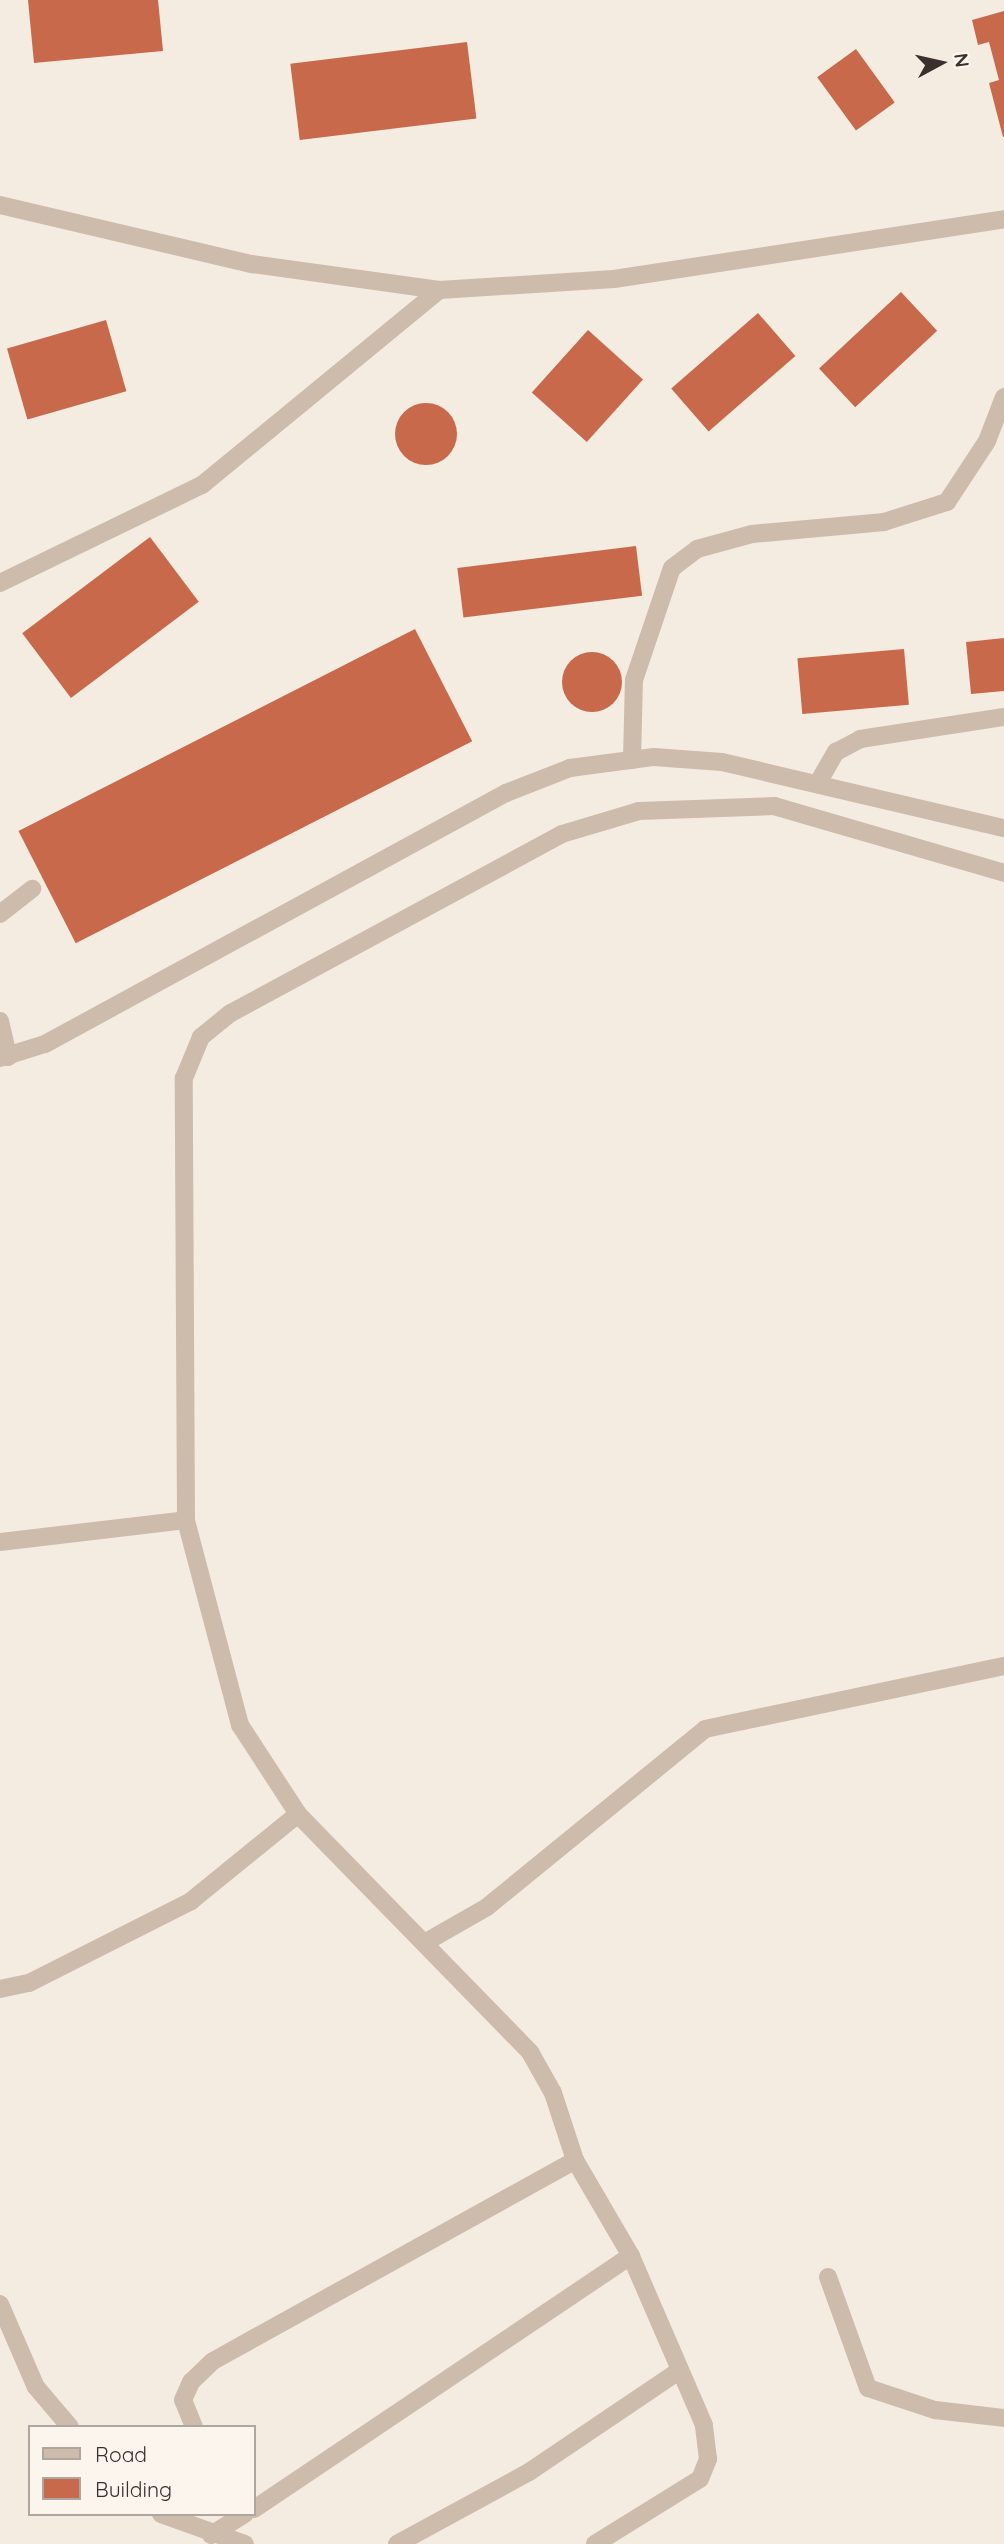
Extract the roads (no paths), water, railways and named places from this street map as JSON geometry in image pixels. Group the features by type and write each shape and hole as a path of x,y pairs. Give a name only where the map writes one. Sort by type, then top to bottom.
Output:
{"street":[{"path":"0,205 252,264 439,290 627,277 1004,221"},
{"path":"0,583 202,485 439,290"},
{"path":"632,760 634,680 672,568 697,549 752,534 884,522 947,502 987,441 1004,397"},
{"path":"819,781 836,752 860,739 1004,717"},
{"path":"0,1021 4,1057 46,1044 506,793 570,768 632,760 722,762 819,781 1004,828"},
{"path":"595,2544 700,2479 708,2459 704,2424 631,2256 575,2160 553,2093 530,2053 426,1942 298,1814 240,1725 186,1520 181,1108 184,1078 201,1037 231,1013 562,834 639,811 775,806 1004,873"},
{"path":"0,914 32,889"},
{"path":"0,1542 186,1520"},
{"path":"426,1942 487,1907 705,1729 1004,1666"},
{"path":"0,1989 29,1983 191,1900 298,1814"},
{"path":"193,2425 183,2400 191,2382 213,2361 575,2160"},
{"path":"256,2508 631,2256"},
{"path":"828,2277 868,2388 935,2410 1004,2418"},
{"path":"0,2304 36,2387 68,2425"},
{"path":"397,2544 529,2472 680,2370"},
{"path":"166,2516 211,2535 245,2544"},
{"path":"211,2535 242,2516"}]}
